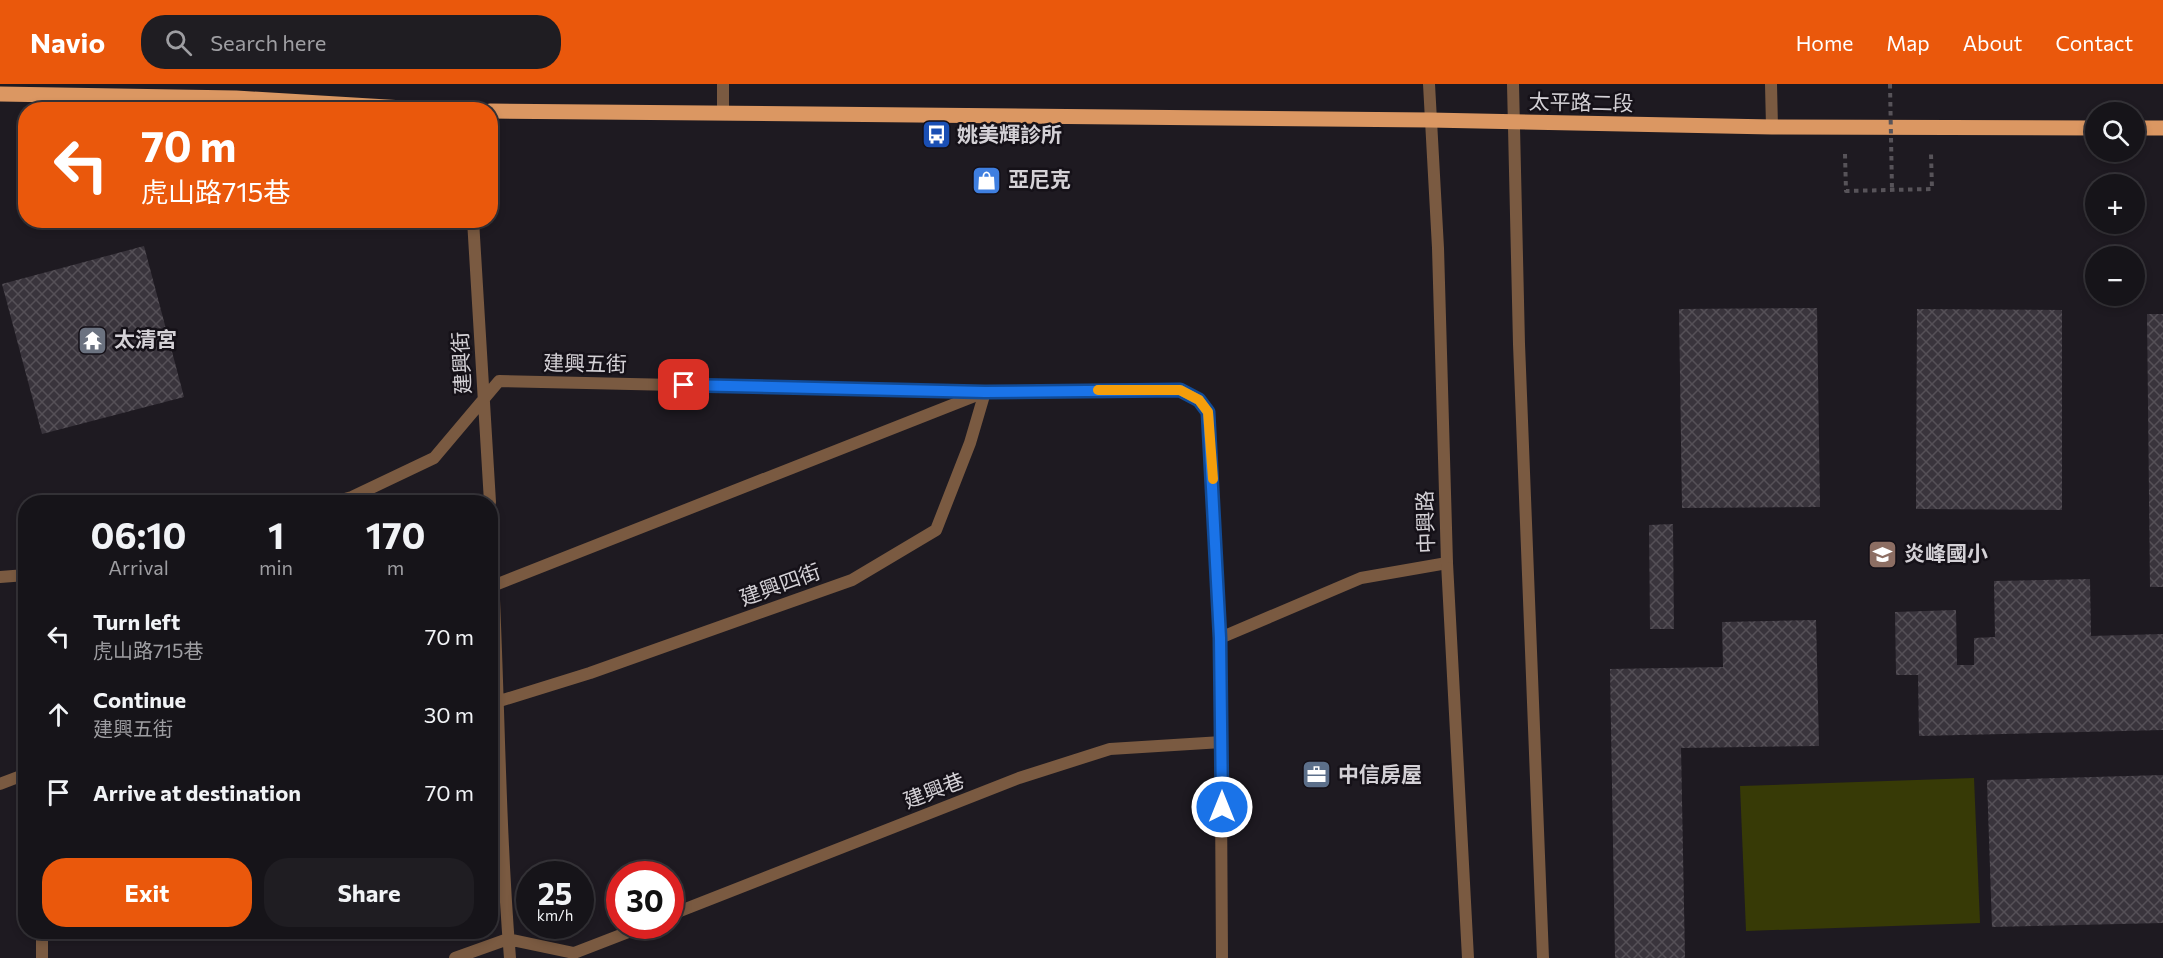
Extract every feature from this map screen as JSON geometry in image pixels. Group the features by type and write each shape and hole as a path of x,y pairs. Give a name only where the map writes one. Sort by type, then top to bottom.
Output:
{"main road":[{"path":"5,91 303,102"},
{"name":"太平路二段","path":"498,111 1430,120 1772,127 2085,128"},
{"path":"2145,128 2163,128"}],"street":[{"path":"723,84 723,114"},
{"name":"中興路","path":"1429,84 1438,248 1447,563 1468,958"},
{"path":"1513,84 1519,344 1543,958"},
{"path":"1772,84 1772,127"},
{"name":"建興街","path":"473,228 490,495"},
{"name":"建興五街","path":"354,495 434,458 499,381 985,392 1180,390 1199,400 1208,412 1220,638 1222,958"},
{"path":"498,584 985,392"},
{"name":"建興四街","path":"498,702 590,673 852,580 936,530 970,443 985,392"},
{"path":"1220,638 1361,578 1447,563"},
{"path":"0,577 18,576"},
{"name":"建興巷","path":"684,910 1019,778 1110,749 1222,742"},
{"path":"498,770 510,958"},
{"path":"0,784 18,777"},
{"path":"42,939 42,958"},
{"path":"455,958 508,939 574,953 610,939"}],"path":[{"path":"1890,84 1892,190"},
{"path":"1844,126 1846,191 1932,189 1931,126"}],"shaded area":[{"path":"1974,778 1980,923 1746,931 1740,786"}],"building":[{"name":"太清宮","path":"144,246 184,397 42,434 2,284"},
{"path":"1817,308 1820,507 1682,508 1679,309"},
{"path":"1917,309 2062,310 2062,510 1916,509"},
{"path":"2147,314 2163,314 2163,587 2150,587"},
{"path":"1673,524 1674,629 1650,629 1649,525"},
{"path":"2090,579 2091,636 2163,634 2163,730 1919,736 1918,675 1896,675 1895,612 1956,610 1957,665 1974,665 1974,638 1995,637 1994,581"},
{"path":"1816,620 1819,746 1681,748 1685,958 1615,958 1610,669 1723,667 1722,622"},
{"path":"2163,775 2163,923 1992,927 1987,780"}],"slow traffic":[{"path":"1098,390 1180,390 1199,400 1208,412 1213,479"}],"place":[{"name":"姚美輝診所","path":"936,135"},
{"name":"亞尼克","path":"987,180"},
{"name":"太清宮","path":"93,340"},
{"name":"炎峰國小","path":"1883,554"},
{"name":"中信房屋","path":"1317,775"}],"route":[{"path":"684,385 985,392 1180,390 1199,400 1208,412 1213,479 1220,638 1222,807"}]}
